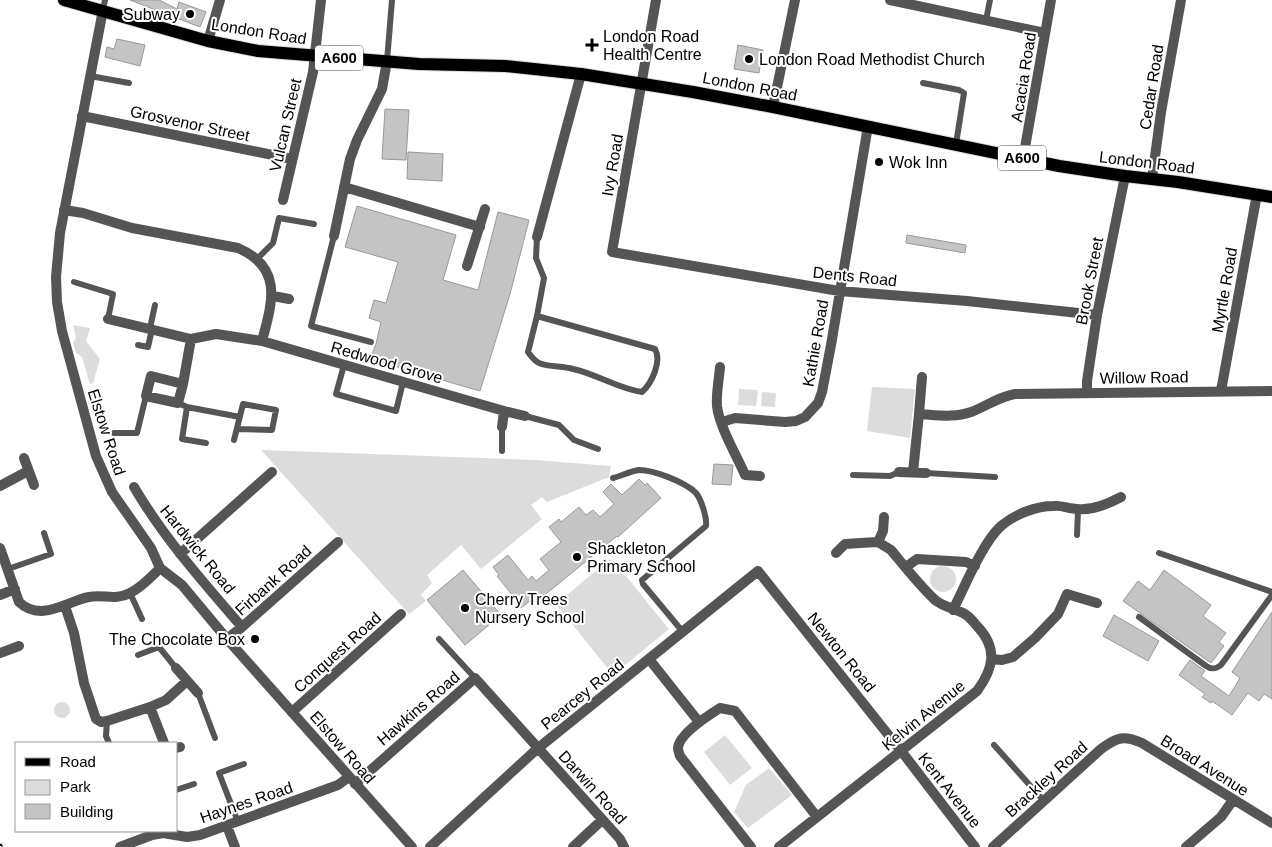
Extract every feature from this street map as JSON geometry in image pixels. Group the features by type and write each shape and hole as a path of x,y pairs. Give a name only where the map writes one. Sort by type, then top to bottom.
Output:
{"main road":[{"name":"A600","path":"64,0 104,5"},
{"name":"London Road","path":"104,5 208,41 258,51 419,64 505,66 581,74 773,107 1023,159 1272,197"}],"street":[{"path":"208,41 220,0"},
{"name":"Vulcan Street","path":"284,200 315,56 321,0"},
{"name":"Ivy Road","path":"612,252 656,0"},
{"path":"773,107 795,0"},
{"path":"890,0 919,3 1045,33"},
{"name":"Acacia Road","path":"1023,159 1051,0"},
{"name":"Cedar Road","path":"1152,179 1161,112 1181,0"},
{"name":"Elstow Road","path":"104,5 64,210 57,265 57,302 66,350 101,468 112,492 147,542 160,568 182,585 227,639 412,847"},
{"path":"334,236 350,159 357,140 382,89 387,61"},
{"path":"537,237 581,74"},
{"name":"Grosvenor Street","path":"82,116 292,160"},
{"name":"Kathie Road","path":"722,422 734,418 785,422 796,421 805,417 818,403 822,392 868,126"},
{"name":"Brook Street","path":"1087,393 1087,381 1098,315 1125,176"},
{"path":"344,187 480,227"},
{"name":"Myrtle Road","path":"1221,391 1257,194"},
{"path":"467,266 485,209"},
{"path":"64,210 132,228 238,248 249,253 264,268 270,280 273,296 262,342"},
{"name":"Dents Road","path":"612,252 839,291 1098,315"},
{"path":"273,296 289,299"},
{"name":"Redwood Grove","path":"108,319 191,338 216,334 262,342 525,416"},
{"path":"183,384 151,376 146,396 182,405 183,384 191,338"},
{"path":"720,367 717,398 722,422 745,474 760,476"},
{"path":"913,472 922,377"},
{"name":"Willow Road","path":"920,414 953,416 971,412 1003,396 1016,394 1272,390"},
{"path":"502,427 504,411"},
{"path":"24,458 34,485"},
{"path":"0,486 28,471"},
{"path":"180,554 272,472"},
{"path":"899,472 926,473"},
{"name":"Hardwick Road","path":"134,487 150,514 180,554 242,627"},
{"path":"952,610 974,566 992,536 1000,527 1014,517 1035,508 1056,505 1078,510 1102,506 1121,497"},
{"path":"878,542 883,531 884,516"},
{"name":"Firbank Road","path":"227,639 338,542"},
{"path":"836,553 845,544 878,542 891,550 935,600 944,607 964,613 984,634 990,645 992,659 1002,660 1013,656 1035,638 1058,614 1068,594 1097,602"},
{"path":"0,548 20,602 24,607 34,610 51,610 88,597 120,597 130,593 146,582 160,568"},
{"path":"906,567 917,559 966,562 974,566"},
{"name":"Pearcey Road","path":"430,847 538,749 758,571"},
{"name":"Newton Road","path":"758,571 902,752"},
{"path":"0,594 15,589"},
{"path":"65,606 74,633 92,713 96,719 102,722 107,721 150,707 166,700 187,681"},
{"name":"Conquest Road","path":"292,712 401,614"},
{"path":"1,649 19,646"},
{"path":"649,659 699,722"},
{"name":"Kelvin Avenue","path":"779,847 977,691 988,676 992,659"},
{"path":"176,668 198,693"},
{"name":"Hawkins Road","path":"352,780 475,678 538,749"},
{"path":"150,707 164,742"},
{"path":"751,847 680,756 678,747 682,738 699,722 720,708 728,708 735,711 817,817"},
{"name":"Broad Avenue","path":"1121,738 1132,738 1142,743 1272,823"},
{"name":"Brackley Road","path":"993,847 1101,749 1112,741 1121,738"},
{"name":"Darwin Road","path":"538,749 620,839 624,847"},
{"name":"Kent Avenue","path":"902,752 975,847"},
{"name":"Haynes Road","path":"120,847 159,832 186,837 227,826 352,780"},
{"path":"1186,847 1221,817 1233,800"},
{"path":"573,847 602,820"},
{"path":"227,826 235,847"}],"lane":[{"path":"387,61 392,0"},
{"path":"986,20 990,0"},
{"path":"90,76 129,83"},
{"path":"923,83 959,90 964,93 956,144"},
{"path":"257,259 273,243 279,218 314,224"},
{"path":"334,236 310,326 371,342"},
{"path":"537,237 536,258 544,278 538,316 528,352 534,360 598,376 632,391 642,392 650,385 656,369 658,354 655,349 538,316"},
{"path":"74,282 113,294 108,319"},
{"path":"138,345 148,347 155,305"},
{"path":"344,365 336,394 396,411 403,382"},
{"path":"114,433 137,434 146,396"},
{"path":"234,440 243,404 276,410 272,430 237,429"},
{"path":"206,443 182,439 182,405 240,417"},
{"path":"525,416 559,425 574,440 598,449"},
{"path":"502,427 502,452"},
{"path":"613,478 637,470 661,474 691,489 698,497 707,521 706,526 642,580 643,584 683,632"},
{"path":"852,474 890,476 899,472"},
{"path":"926,473 995,477"},
{"path":"1077,535 1078,510"},
{"path":"8,569 51,554 44,533"},
{"path":"1140,617 1206,666 1216,669 1222,665 1272,593 1159,553"},
{"path":"130,593 142,619"},
{"path":"439,638 475,678"},
{"path":"138,655 159,647 176,668"},
{"path":"198,693 215,738"},
{"path":"107,721 106,736 108,742"},
{"path":"994,745 1044,801"},
{"path":"238,822 219,773 244,764"},
{"path":"178,789 194,784"}],"green space":[{"path":"73,325 90,328 86,341 100,359 93,383 90,384 82,357 76,353 73,343 76,338"},
{"path":"872,387 915,389 910,438 867,431"},
{"path":"739,389 758,390 756,406 738,405"},
{"path":"762,392 776,393 775,407 761,406"},
{"path":"261,450 535,460 611,466 609,477 547,502 542,497 531,505 542,519 481,569 461,545 427,575 432,583 421,595 426,601 409,614"},
{"path":"610,559 669,629 613,675 556,604"},
{"path":"943,566 952,570 956,579 952,588 943,592 934,588 930,579 934,570"},
{"path":"59,702 65,702 70,707 68,716 59,718 54,713 54,707"},
{"path":"725,735 752,768 730,785 704,752"},
{"path":"769,768 792,795 748,828 734,812 746,785"}],"building":[{"path":"130,0 159,0 177,9 179,2 206,12 200,27"},
{"path":"117,39 145,45 140,66 105,57 107,47 114,49"},
{"name":"London Road Methodist Church","path":"738,45 763,50 759,73 734,69"},
{"path":"385,109 409,110 406,160 382,159"},
{"path":"408,152 443,154 442,181 407,179"},
{"path":"357,206 456,235 443,280 478,290 498,212 529,220 510,294 480,391 370,359 381,322 369,318 374,300 386,303 398,262 345,247"},
{"path":"907,235 966,245 965,253 906,243"},
{"path":"714,464 733,465 731,485 712,484"},
{"path":"639,479 645,485 647,483 661,498 618,537 541,598 538,594 521,608 497,576 499,575 493,567 508,555 528,580 532,576 536,581 549,570 540,559 561,542 549,527 559,519 561,522 579,507 586,515 593,510 600,517 614,504 603,492 611,484 622,495"},
{"path":"463,570 501,615 465,645 427,600"},
{"path":"1164,570 1211,605 1203,616 1226,633 1219,642 1224,646 1211,663 1123,601 1138,581 1150,590"},
{"path":"1272,612 1272,699 1264,694 1259,701 1248,693 1232,715 1212,701 1211,703 1202,697 1205,694 1179,675 1190,660 1205,671 1201,676 1229,696 1240,678 1232,672"},
{"path":"1114,615 1159,641 1148,661 1103,636"}],"place":[{"name":"Subway","path":"190,14"},
{"name":"London Road Health Centre","path":"592,45"},
{"name":"London Road Methodist Church","path":"749,59"},
{"name":"Wok Inn","path":"879,162"},
{"name":"Shackleton Primary School","path":"577,557"},
{"name":"Cherry Trees Nursery School","path":"465,608"},
{"name":"The Chocolate Box","path":"255,639"}]}
